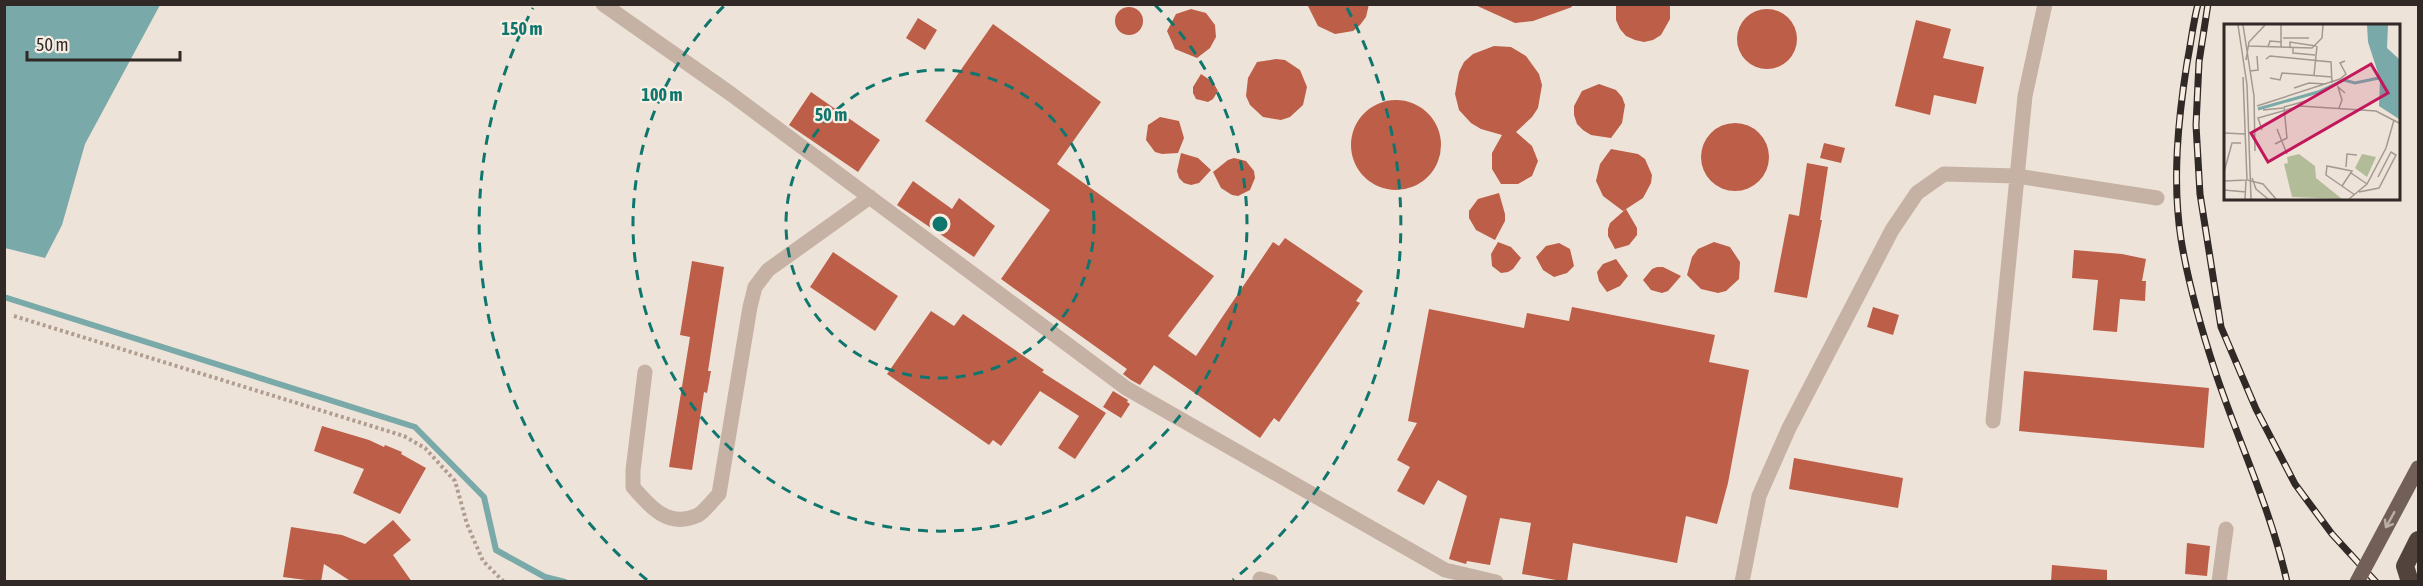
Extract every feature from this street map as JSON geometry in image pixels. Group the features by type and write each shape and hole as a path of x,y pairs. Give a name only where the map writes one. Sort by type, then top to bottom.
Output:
{"highway":[{"path":"2410,582 2405,566 2418,540"}],"main road":[{"path":"2357,582 2418,468"}],"lane":[{"path":"603,4 731,94 1126,388 1445,570 1496,582"},
{"path":"1993,421 2025,96 2046,4"},
{"path":"1742,582 1759,496 1789,428 1892,230 1917,193 1944,174 2017,177 2157,198"},
{"path":"645,372 633,487 662,516 681,520 699,514 718,494 755,287 768,270 870,197"},
{"path":"2219,582 2226,529"}],"path":[{"path":"14,316 404,436 425,448 455,481 467,524 483,561 504,582"}],"water":[{"path":"5,4 160,5 85,144 62,225 45,258 5,248"}],"building":[{"path":"1307,4 1369,4 1366,17 1360,25 1353,31 1335,34 1318,26"},
{"path":"1473,4 1571,4 1572,7 1533,21 1515,23"},
{"path":"1616,4 1670,4 1670,19 1661,35 1653,40 1644,42 1635,40 1626,36 1620,29 1616,20"},
{"path":"1129,7 1139,11 1143,21 1139,31 1129,35 1119,31 1115,21 1119,11"},
{"path":"1191,9 1206,13 1215,25 1216,37 1210,48 1197,58 1175,49 1167,31 1176,14"},
{"path":"1767,9 1784,14 1792,22 1797,39 1792,56 1784,64 1767,69 1750,64 1742,56 1737,39 1742,22 1750,14"},
{"path":"918,18 937,30 925,50 906,38"},
{"path":"1916,20 1951,29 1943,58 1984,67 1976,104 1934,95 1930,115 1895,106"},
{"path":"993,24 1101,102 1057,164 1214,276 1168,336 1196,356 1273,242 1279,246 1285,238 1363,291 1356,301 1360,303 1279,422 1274,418 1260,438 1154,365 1140,385 1131,380 1123,374 1127,369 1001,279 1050,210 925,121"},
{"path":"1494,46 1511,47 1526,56 1539,74 1542,85 1538,108 1516,132 1532,146 1538,161 1532,176 1518,184 1501,184 1492,169 1492,153 1502,135 1481,129 1471,123 1459,110 1455,94 1459,72 1464,62 1473,54"},
{"path":"1285,60 1300,70 1307,87 1303,105 1290,117 1281,120 1263,117 1250,105 1246,96 1248,78 1257,62"},
{"path":"1201,74 1213,82 1218,91 1208,102 1196,99 1193,93 1193,87"},
{"path":"1599,84 1616,90 1625,105 1622,123 1611,138 1591,135 1577,124 1574,115 1574,106 1582,91"},
{"path":"811,92 880,140 858,172 789,125"},
{"path":"1396,100 1413,104 1428,113 1437,128 1441,145 1437,162 1428,177 1413,186 1396,190 1379,186 1364,177 1355,162 1351,145 1355,128 1364,113 1379,104"},
{"path":"1160,117 1179,121 1184,138 1178,153 1155,152 1146,140 1148,125"},
{"path":"1735,123 1748,126 1759,133 1766,144 1769,157 1766,170 1759,181 1748,188 1735,191 1722,188 1711,181 1704,170 1701,157 1704,144 1711,133 1722,126"},
{"path":"1824,143 1845,148 1841,163 1820,158"},
{"path":"1611,149 1638,154 1645,159 1652,175 1651,183 1643,198 1623,211 1603,196 1596,181 1600,164"},
{"path":"1181,153 1198,158 1211,170 1199,183 1191,185 1179,178 1177,171"},
{"path":"1234,158 1246,161 1254,171 1255,178 1250,190 1238,196 1221,188 1213,172"},
{"path":"1807,163 1828,167 1820,220 1822,220 1807,298 1774,292 1789,214 1799,216"},
{"path":"913,181 952,209 959,198 995,226 974,257 897,205"},
{"path":"1499,193 1505,221 1495,240 1476,230 1469,218 1469,211 1478,199"},
{"path":"1626,209 1637,228 1637,235 1629,245 1615,249 1608,236 1608,229 1610,223"},
{"path":"1498,242 1511,247 1521,258 1508,272 1501,273 1492,266 1491,254"},
{"path":"1714,242 1730,247 1740,262 1739,279 1726,291 1718,293 1701,289 1687,275 1692,257 1698,249"},
{"path":"1559,243 1570,249 1574,266 1567,273 1554,277 1543,270 1536,257 1546,246"},
{"path":"2074,250 2122,254 2146,259 2142,281 2146,281 2145,301 2120,299 2117,332 2093,330 2098,280 2072,278"},
{"path":"833,252 898,296 875,331 810,287"},
{"path":"1616,259 1628,276 1620,286 1607,292 1599,281 1597,272 1603,264"},
{"path":"692,261 724,267 708,371 711,371 707,393 704,392 692,470 669,467 690,337 680,335"},
{"path":"1663,267 1681,276 1668,291 1662,293 1651,290 1643,280 1652,269"},
{"path":"1572,307 1715,335 1709,362 1749,370 1728,483 1717,524 1686,516 1677,563 1573,543 1567,582 1522,574 1531,523 1500,518 1490,565 1467,561 1466,564 1449,559 1467,496 1438,480 1424,505 1397,491 1410,467 1397,460 1417,423 1408,421 1429,309 1524,328 1527,313 1569,321"},
{"path":"1873,307 1899,315 1893,335 1867,327"},
{"path":"931,311 954,326 963,314 1044,370 1042,372 1106,413 1075,459 1058,448 1079,416 1040,391 1001,446 993,440 989,445 887,374"},
{"path":"2024,371 2209,388 2204,448 2019,431"},
{"path":"1113,391 1128,400 1130,404 1121,418 1103,407"},
{"path":"322,426 369,440 384,447 385,445 402,452 401,454 426,468 400,514 353,493 364,469 314,451"},
{"path":"1794,458 1903,478 1898,508 1789,489"},
{"path":"393,520 411,540 393,555 412,582 352,582 324,564 321,582 283,577 291,527 342,535 365,544"},
{"path":"2187,543 2210,546 2207,576 2185,574"},
{"path":"2052,565 2107,570 2107,582 2051,582"}],"waterway":[{"path":"4,297 415,427 484,497 496,550 545,577 565,582"}],"railway":[{"path":"2198,4 2187,63 2179,128 2177,195 2181,239 2191,289 2210,355 2272,528 2287,582"},
{"path":"2208,4 2199,62 2196,125 2200,194 2221,327 2256,409 2295,484 2332,534 2376,582"}]}
